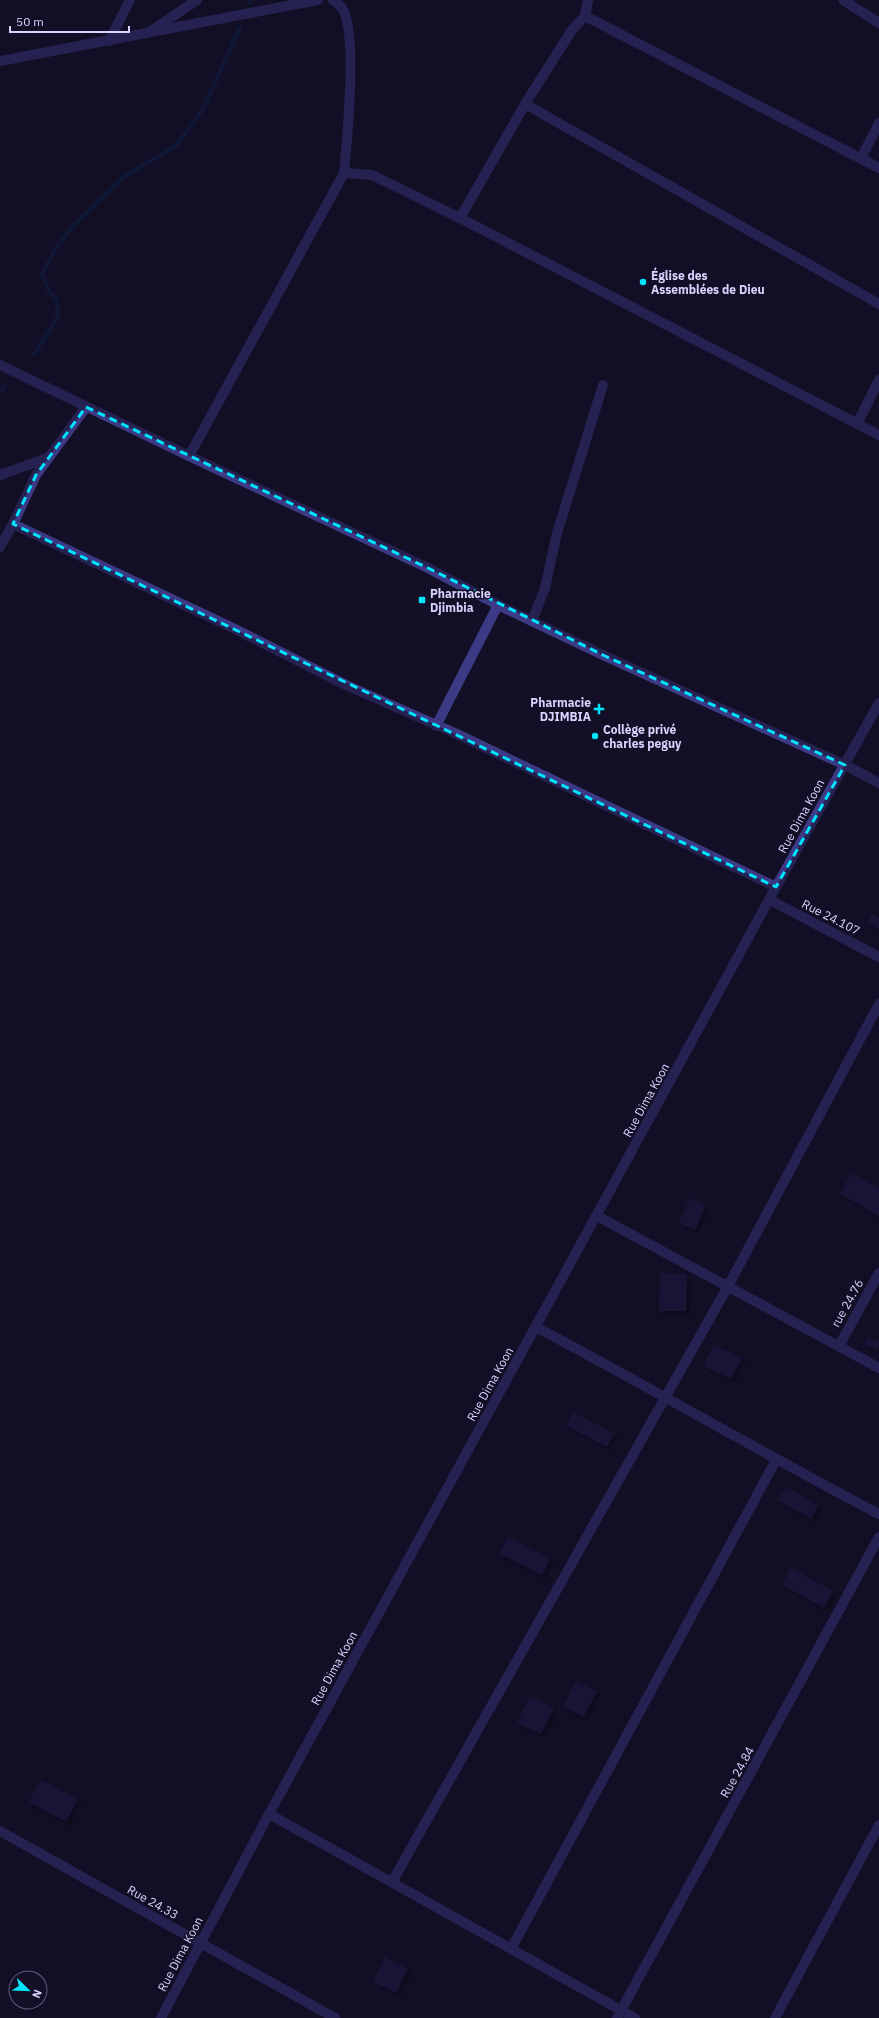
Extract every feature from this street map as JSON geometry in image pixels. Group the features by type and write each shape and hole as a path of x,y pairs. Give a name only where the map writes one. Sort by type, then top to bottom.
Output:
{"street":[{"path":"109,41 130,0"},
{"path":"146,34 198,0"},
{"path":"0,61 318,0"},
{"path":"189,456 344,173 350,70 348,22 342,8 333,0"},
{"path":"460,218 525,104 572,30 585,16 588,0"},
{"path":"843,0 879,23"},
{"path":"585,16 879,168"},
{"path":"525,104 879,304"},
{"path":"862,158 879,124"},
{"path":"344,173 372,175 460,218 879,435"},
{"path":"0,364 189,456 428,568 498,605 845,765 879,783"},
{"path":"857,424 879,380"},
{"path":"532,621 545,588 557,533 603,385"},
{"path":"0,547 13,524 36,475 86,406"},
{"path":"0,475 47,458"},
{"path":"13,524 235,629 348,686 457,734 776,887"},
{"path":"436,726 498,605"},
{"name":"Rue Dima Koon","path":"161,2018 269,1814 776,887 879,703"},
{"name":"Rue 24.107","path":"770,900 879,957"},
{"path":"392,1882 727,1288 879,1004"},
{"path":"597,1216 727,1288 879,1368"},
{"name":"rue 24.76","path":"839,1346 879,1273"},
{"path":"536,1327 665,1396 776,1460 879,1514"},
{"path":"511,1949 776,1460"},
{"name":"Rue 24.84","path":"619,2014 879,1537"},
{"path":"269,1814 511,1949 619,2014 635,2018"},
{"path":"775,2018 879,1825"},
{"name":"Rue 24.33","path":"0,1831 335,2018"}],"highlighted area":[{"path":"86,407 428,568 605,656 845,765 776,887 13,524 36,475"}],"building":[{"path":"872,914 879,917 879,929 868,924"},
{"path":"851,1173 879,1188 879,1216 840,1194"},
{"path":"690,1198 706,1205 695,1230 679,1223"},
{"path":"660,1273 687,1274 686,1311 659,1311"},
{"path":"868,1337 879,1342 878,1350 864,1344"},
{"path":"714,1345 742,1358 731,1379 703,1366"},
{"path":"573,1412 614,1434 607,1447 566,1426"},
{"path":"786,1487 818,1505 811,1519 778,1500"},
{"path":"508,1537 550,1559 542,1575 499,1553"},
{"path":"791,1568 833,1591 824,1608 782,1585"},
{"path":"576,1681 597,1691 584,1717 563,1707"},
{"path":"530,1696 554,1708 541,1734 517,1723"},
{"path":"41,1780 78,1799 66,1822 29,1802"},
{"path":"385,1957 408,1969 396,1993 373,1982"}],"waterway":[{"path":"34,354 58,317 57,300 49,291 42,274 57,246 76,223 126,175 176,146 203,109 240,28"},
{"path":"0,391 5,386"}],"place":[{"name":"Église des Assemblées de Dieu","path":"643,282"},
{"name":"Pharmacie Djimbia","path":"422,600"},
{"name":"Pharmacie DJIMBIA","path":"599,709"},
{"name":"Collège privé charles peguy","path":"595,736"}]}
